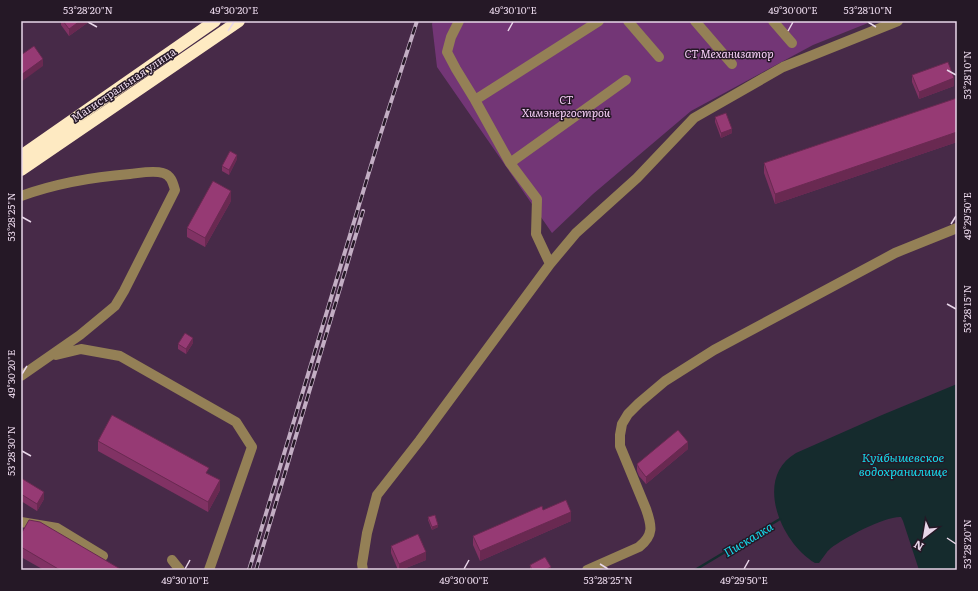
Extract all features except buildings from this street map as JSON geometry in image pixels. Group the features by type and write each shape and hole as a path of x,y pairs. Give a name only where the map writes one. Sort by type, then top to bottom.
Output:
{"highway":[{"name":"Магистральная улица","path":"21,156 215,21"},
{"name":"Магистральная улица","path":"21,170 239,21"}],"street":[{"path":"459,21 451,37 448,52 456,69 510,163 536,199 536,234 550,264"},
{"path":"475,100 599,21"},
{"path":"628,21 659,57"},
{"path":"696,21 732,64"},
{"path":"773,21 792,43"},
{"path":"362,570 367,533 377,495 420,440 550,264 576,233 637,178 694,118 783,67 898,21"},
{"path":"510,163 626,80"},
{"path":"21,196 38,190 88,178 151,172 164,173 169,176 175,190 115,306 80,335 21,376"},
{"path":"586,570 639,547 646,542 651,533 648,514 620,446 622,424 628,414 639,403 665,382 721,347 895,253 957,228"},
{"path":"50,356 81,349 120,356 236,422 252,447 209,570"},
{"path":"21,522 57,528 103,556"},
{"path":"172,560 180,570"}],"green space":[{"name":"СТ Химэнергострой","path":"433,21 873,21 813,45 691,111 593,194 552,233 437,67 432,24"}],"water":[{"name":"Куйбышевское водохранилище","path":"957,384 957,570 919,570 901,517 885,520 865,528 845,539 829,550 819,563 815,563 803,554 792,541 783,526 777,510 774,494 776,478 783,464 796,453"}],"waterway":[{"name":"Пискалка","path":"695,570 780,519"}],"railway":[{"path":"249,570 379,139 417,21"},
{"path":"256,570 363,211"}],"park label":[{"name":"СТ Механизатор","path":"729,53"}]}
